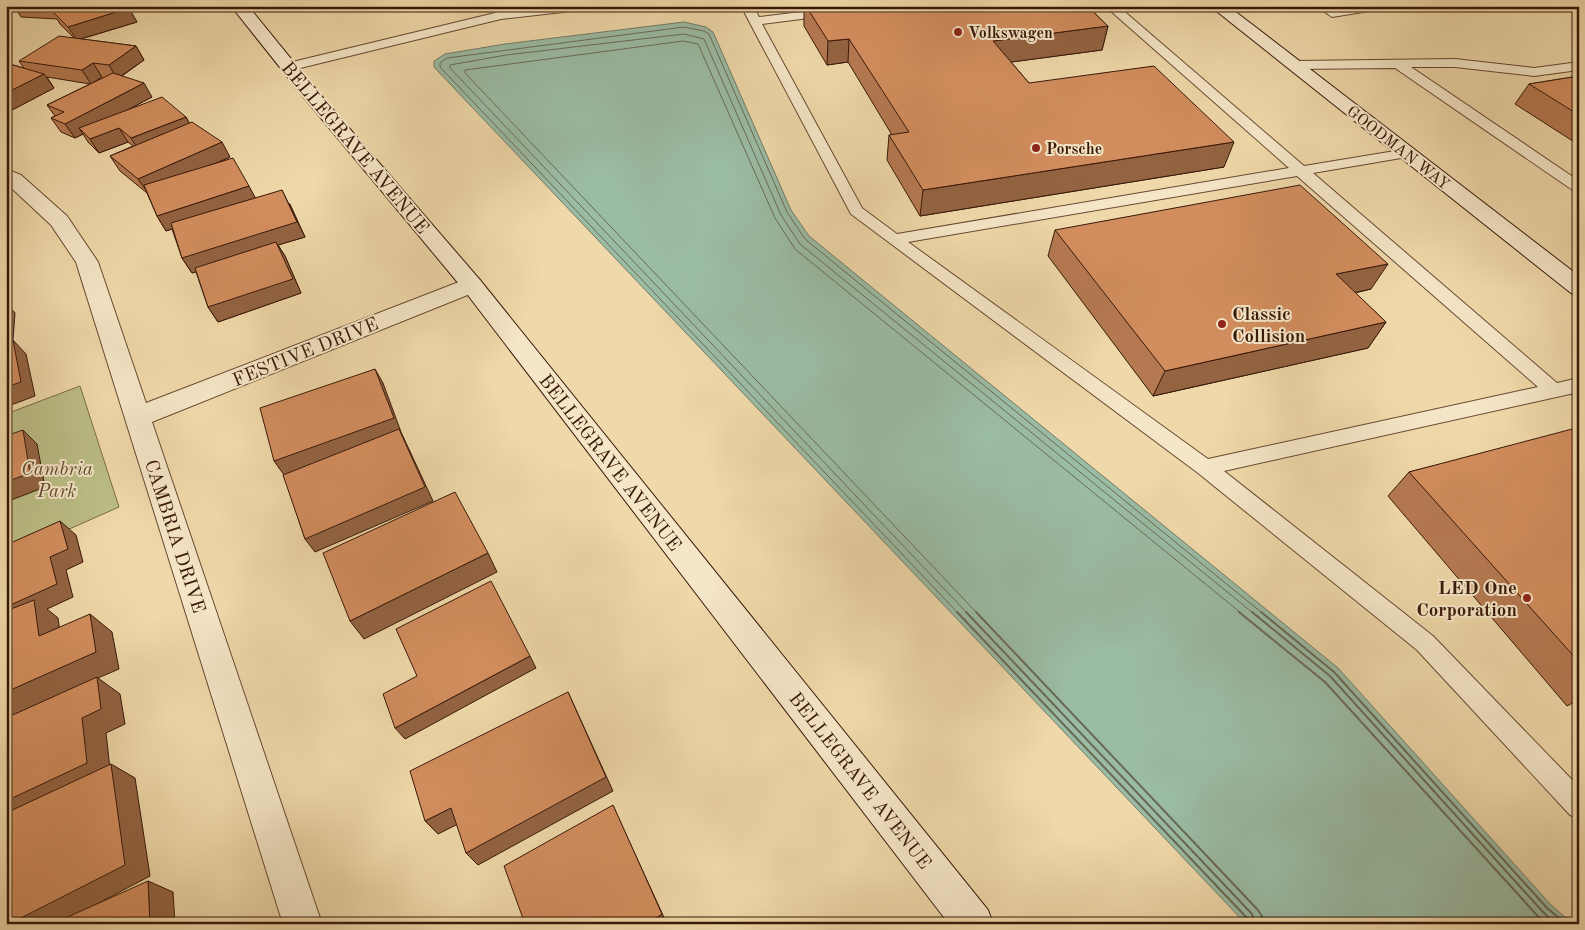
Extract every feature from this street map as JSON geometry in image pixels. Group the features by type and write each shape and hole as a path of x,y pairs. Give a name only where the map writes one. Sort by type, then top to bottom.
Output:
{"street":[{"name":"BELLEGRAVE AVENUE","path":"240,6 288,67 472,285 974,924"},
{"name":"GOODMAN WAY","path":"1218,6 1579,288"},
{"name":"CAMBRIA DRIVE","path":"6,175 14,179 59,221 87,262 303,924"},
{"name":"FESTIVE DRIVE","path":"138,417 472,285"}],"lane":[{"path":"288,67 501,11 589,6"},
{"path":"880,6 751,13 856,211 1205,467 1424,642 1579,806"},
{"path":"1111,6 1553,390"},
{"path":"1322,6 1332,13 1382,6"},
{"path":"1295,65 1455,63 1534,72 1579,66"},
{"path":"1398,64 1579,188"},
{"path":"894,239 1407,153"},
{"path":"1205,467 1579,384"}],"green space":[{"name":"Cambria Park","path":"80,386 119,507 6,557 6,414"}],"water":[{"path":"684,22 706,27 713,32 791,210 809,236 1338,668 1551,905 1573,924 1246,924 434,67 434,61 445,54 505,44"}],"building":[{"path":"68,6 127,6 129,8 68,27 52,11"},
{"path":"806,6 1087,6 1108,26 993,41 1029,83 1154,66 1234,142 923,190 889,135 909,132 849,39 828,41"},
{"path":"59,36 136,46 109,65 93,63 82,70 19,61"},
{"path":"6,63 44,74 6,93"},
{"path":"113,73 144,83 65,124 51,118 64,112 47,105"},
{"path":"1579,76 1579,115 1529,84"},
{"path":"162,97 186,117 131,138 119,128 90,139 79,128"},
{"path":"192,122 222,142 138,179 110,156"},
{"path":"233,158 249,186 157,216 144,185"},
{"name":"Classic Collision","path":"1300,185 1388,264 1336,274 1386,322 1165,371 1055,230"},
{"path":"282,190 297,222 182,258 171,223"},
{"path":"276,242 293,279 208,307 195,268"},
{"path":"13,340 21,382 6,387 6,342"},
{"path":"375,369 394,418 274,461 260,408"},
{"name":"LED One Corporation","path":"1576,428 1579,430 1579,662 1409,472"},
{"path":"399,429 425,487 305,539 283,475"},
{"path":"23,430 30,473 6,482 6,436"},
{"path":"455,492 488,553 350,621 323,553"},
{"path":"60,521 68,549 50,557 57,584 6,607 6,545"},
{"path":"491,581 530,656 395,728 383,694 417,676 396,629"},
{"path":"34,600 39,636 90,614 96,652 6,692 6,611"},
{"path":"97,677 101,709 82,718 87,763 6,801 6,718"},
{"path":"568,692 606,777 466,853 451,808 425,821 410,771"},
{"path":"111,764 125,865 6,924 6,813"},
{"path":"613,805 662,914 647,924 525,924 504,866"},
{"path":"148,881 150,924 52,924"}],"place":[{"name":"Volkswagen","path":"958,32"},
{"name":"Porsche","path":"1036,148"},
{"name":"Classic Collision","path":"1222,324"},
{"name":"LED One Corporation","path":"1527,598"}]}
